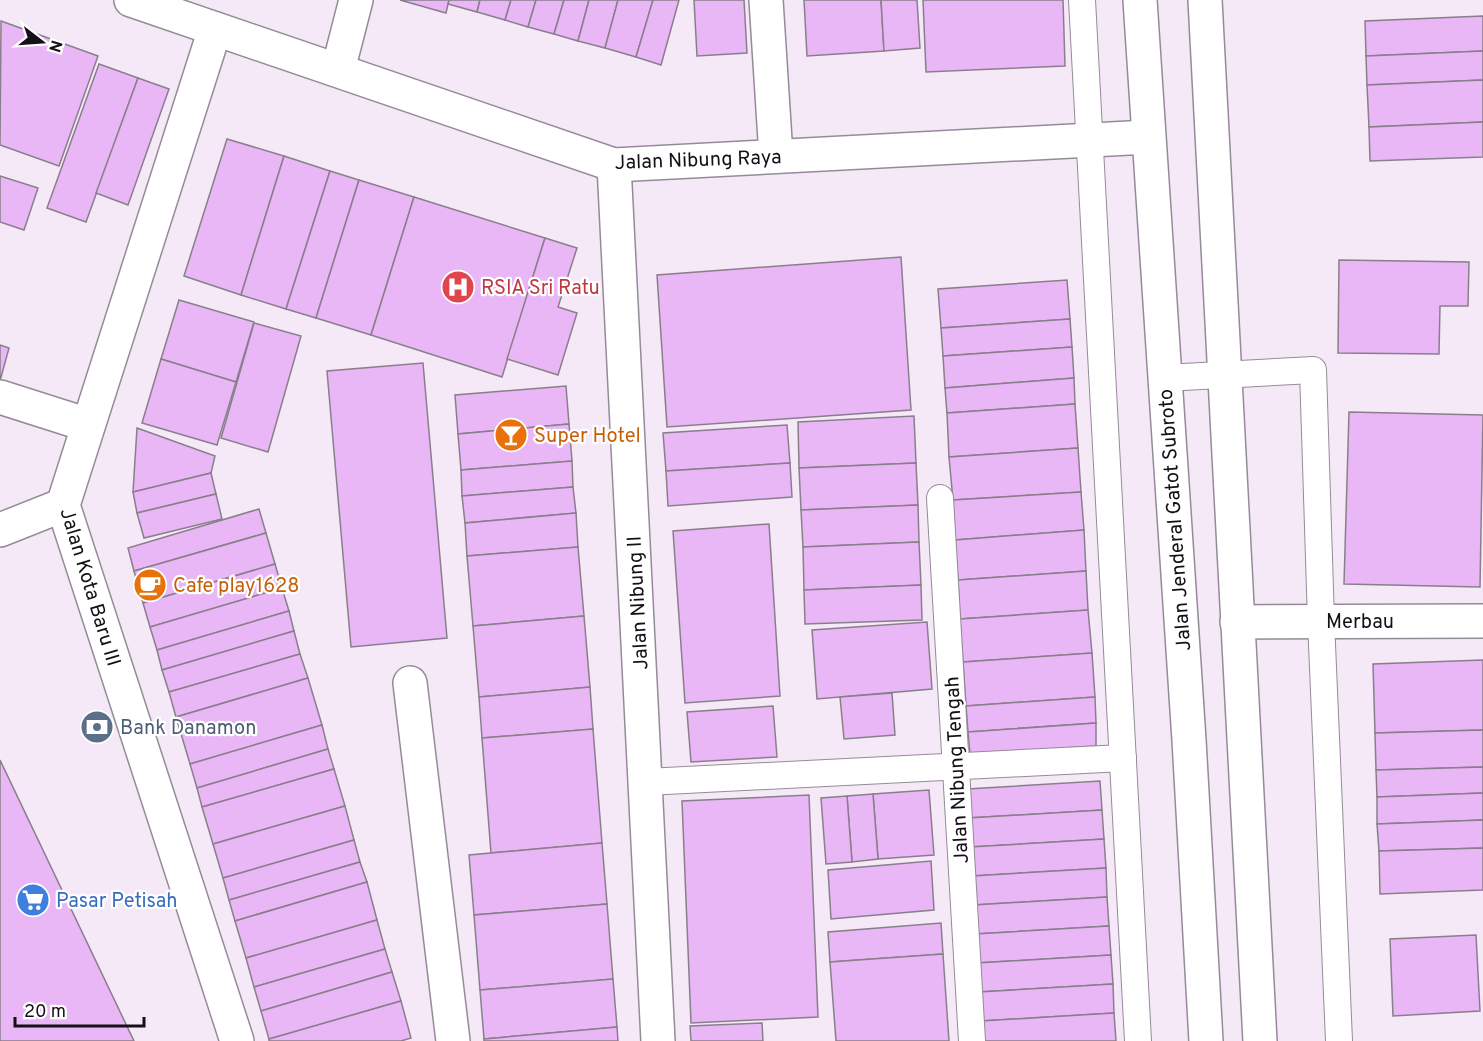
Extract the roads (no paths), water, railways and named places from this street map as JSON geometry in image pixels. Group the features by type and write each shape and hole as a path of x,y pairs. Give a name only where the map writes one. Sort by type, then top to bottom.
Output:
{"street":[{"name":"Jalan Nibung Raya","path":"131,0 614,165 1148,137"},
{"path":"338,70 356,0"},
{"path":"766,0 776,156"},
{"name":"Jalan Jenderal Gatot Subroto","path":"1140,0 1189,740 1206,1041"},
{"path":"1205,0 1260,1041"},
{"name":"Jalan Kota Baru III","path":"215,29 63,505 237,1041"},
{"name":"Jalan Nibung II","path":"614,165 658,1041"},
{"path":"0,398 88,425"},
{"path":"0,530 63,505"},
{"name":"Merbau","path":"1237,622 1483,621"},
{"path":"410,683 453,1041"}],"lane":[{"path":"1082,0 1138,1041"},
{"path":"1164,378 1313,370 1339,1041"},
{"name":"Jalan Nibung Tengah","path":"940,498 972,1041"},
{"path":"646,783 1123,758"}],"place":[{"name":"RSIA Sri Ratu","path":"458,287"},
{"name":"Super Hotel","path":"511,435"},
{"name":"Cafe play1628","path":"150,585"},
{"name":"Bank Danamon","path":"97,727"},
{"name":"Pasar Petisah","path":"33,900"}]}
